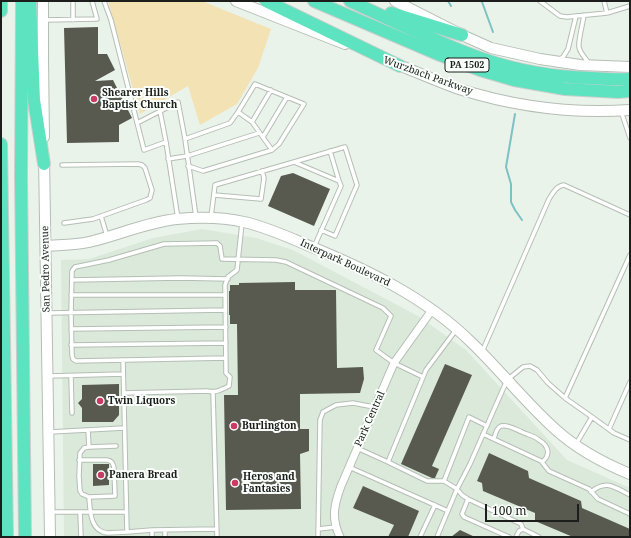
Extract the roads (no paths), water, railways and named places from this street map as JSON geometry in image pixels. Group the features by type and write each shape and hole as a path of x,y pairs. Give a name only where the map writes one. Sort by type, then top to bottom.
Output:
{"highway":[{"path":"1,1 1,11"},
{"path":"22,1 21,184 25,537"},
{"path":"30,1 34,100 44,164"},
{"path":"266,1 400,66"},
{"name":"PA 1502","path":"314,1 440,55 480,70 514,80 565,89 618,92 630,91"},
{"path":"351,1 462,34"},
{"name":"PA 1502","path":"351,1 439,42 484,59 515,68 568,77 619,80 630,79"},
{"path":"1,144 7,537"}],"main road":[{"name":"San Pedro Avenue","path":"43,1 50,537"},
{"name":"Wurzbach Parkway","path":"236,1 459,89 510,102 563,110 625,111"},
{"path":"395,1 491,48 540,59 580,65 630,67"},
{"name":"Interpark Boulevard","path":"46,246 88,243 154,223 178,219 211,218 243,222 265,227 360,267 400,288 457,329 482,352 538,413 556,430 597,459 630,474"}],"street":[{"name":"Park Central","path":"340,537 336,527 334,513 340,490 349,467 394,363 432,310"}],"lane":[{"path":"73,1 73,20"},
{"path":"43,20 97,19 92,1"},
{"path":"104,1 144,150 166,142"},
{"path":"540,1 560,16 567,17 607,13 630,6"},
{"path":"604,1 607,13"},
{"path":"584,15 579,46 584,57 591,66"},
{"path":"554,61 563,57 568,49 576,16"},
{"path":"184,139 230,124 255,84 304,104 279,144 272,150 203,171 188,166"},
{"path":"252,122 271,90"},
{"path":"262,137 287,97"},
{"path":"137,123 178,102 196,218"},
{"path":"160,111 178,219"},
{"path":"625,111 630,138"},
{"path":"238,112 252,122 272,150"},
{"path":"168,159 187,156 259,132"},
{"path":"211,218 215,185 345,147 357,185 335,236 321,230"},
{"path":"314,248 341,186 330,151"},
{"path":"294,162 339,182"},
{"path":"62,165 142,165 145,168 152,190 150,198 146,200 93,219 64,223"},
{"path":"214,195 261,199 264,178 262,171"},
{"path":"482,352 549,200 559,186 564,185 572,188 630,215"},
{"path":"100,216 107,237"},
{"path":"124,393 207,391 213,393 229,386 230,377 226,373 225,284 228,277 237,270 243,222"},
{"path":"226,358 76,361 73,359 71,345 72,271 75,267 109,260 164,244 217,243 220,246 222,259 276,260 286,262 383,308 391,316 376,350 394,363 423,377"},
{"path":"565,398 630,255"},
{"path":"72,280 181,278 228,279"},
{"path":"71,295 225,295"},
{"path":"47,313 225,310"},
{"path":"71,329 226,327"},
{"path":"388,462 426,370 457,329"},
{"path":"71,345 226,343"},
{"path":"123,360 127,532"},
{"path":"437,537 457,488 470,464 508,380 523,367 530,366 537,370 548,383 565,398 614,433 630,440"},
{"path":"48,376 123,374"},
{"path":"71,376 72,414"},
{"path":"609,429 630,382"},
{"path":"213,393 217,537"},
{"path":"318,537 320,420 323,412 336,406 353,403 375,408"},
{"path":"444,481 469,417 487,426"},
{"path":"576,445 592,417"},
{"path":"494,439 497,430 501,426 508,426 540,440 549,453 547,459 542,462"},
{"path":"49,432 124,428"},
{"path":"88,430 89,447"},
{"path":"483,434 541,461 549,471 589,489 598,499 630,514"},
{"path":"79,460 111,461 114,468 115,496 89,497 82,494 80,491 79,460 80,453 84,448 116,446"},
{"path":"357,448 427,481 444,481 457,488 468,499 521,524 523,529 539,537"},
{"path":"349,467 448,511"},
{"path":"591,492 596,487 606,485 630,495"},
{"path":"89,497 92,521 99,531 106,533 152,530 217,529"},
{"path":"468,499 462,514 464,517 509,537"},
{"path":"420,537 434,505"},
{"path":"50,512 126,512"},
{"path":"80,512 81,537"},
{"path":"318,529 336,527"},
{"path":"516,537 519,531 523,529"},
{"path":"152,530 152,537"},
{"path":"165,530 165,537"}],"waterway":[{"path":"448,1 451,6"},
{"path":"481,1 493,32"},
{"path":"515,114 506,167 511,184 511,202 522,220"}],"place":[{"name":"Shearer Hills Baptist Church","path":"94,99"},
{"name":"Twin Liquors","path":"100,401"},
{"name":"Burlington","path":"234,426"},
{"name":"Panera Bread","path":"101,475"},
{"name":"Heros and Fantasies","path":"235,483"}]}
